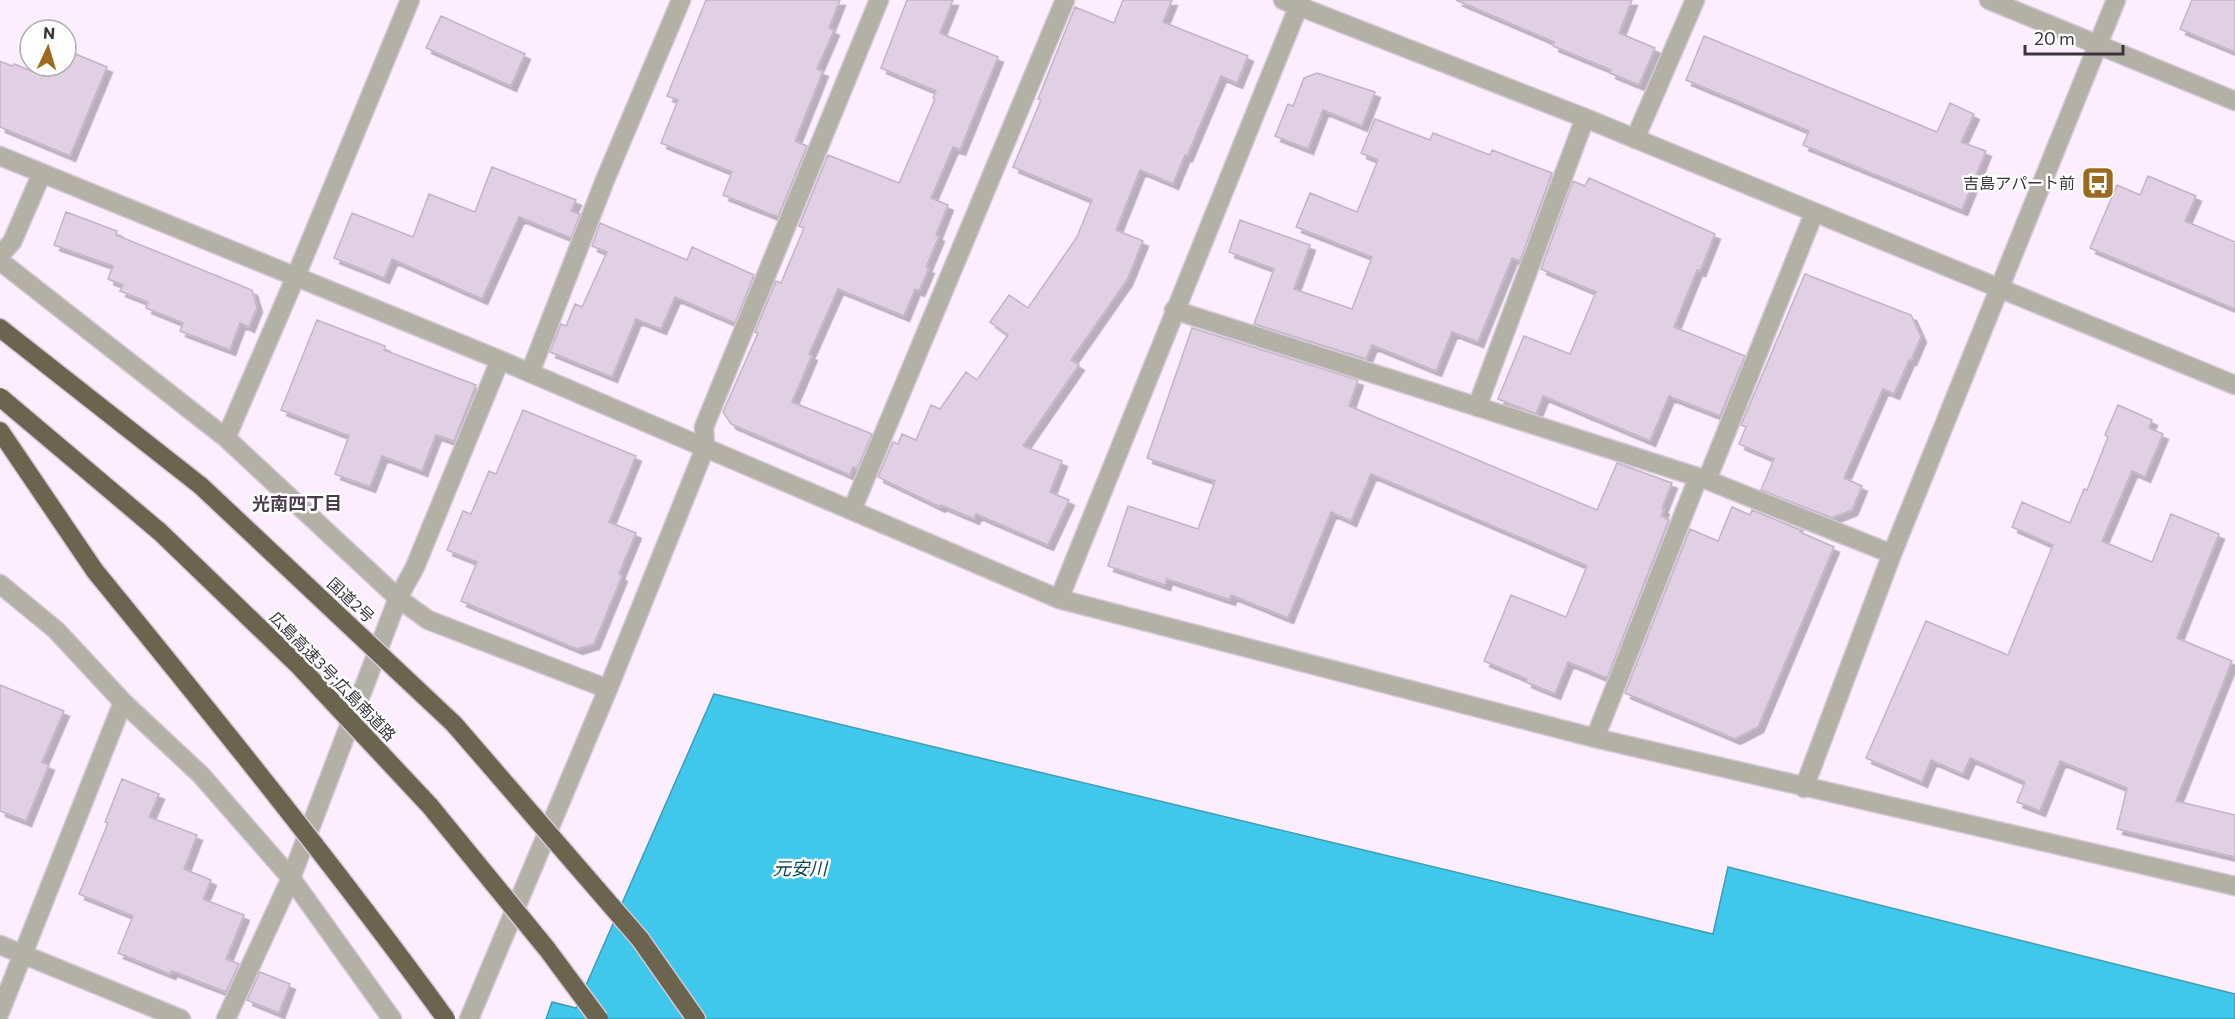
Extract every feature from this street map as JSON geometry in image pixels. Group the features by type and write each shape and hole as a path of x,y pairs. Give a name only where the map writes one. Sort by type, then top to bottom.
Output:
{"highway":[{"name":"国道2号","path":"0,328 201,486 454,724 640,939 696,1019"},
{"name":"広島高速3号;広島南道路","path":"0,397 160,532 299,666 430,806 547,949 599,1019"},
{"path":"0,431 95,571 238,746 382,931 446,1019"}],"street":[{"path":"226,438 410,0"},
{"path":"530,373 605,180 681,0"},
{"path":"469,1019 608,689 705,448 704,427 879,0"},
{"path":"852,510 1065,0"},
{"path":"1989,0 2235,101"},
{"path":"1804,788 1892,554 2116,0"},
{"path":"1635,140 1692,1"},
{"path":"1059,599 1294,2 1585,118 2235,385"},
{"path":"1477,407 1585,118"},
{"path":"0,156 500,360 1059,599 1595,738 2235,886"},
{"path":"0,255 12,242 42,173"},
{"path":"1595,738 1814,213"},
{"path":"0,261 226,438 398,598 428,620 608,689"},
{"path":"1174,310 1702,479 1892,554"},
{"path":"226,1019 291,878 398,598 415,567 500,360"},
{"path":"0,584 56,630 123,702 201,775 291,878 392,1019"},
{"path":"0,1012 123,702"},
{"path":"0,945 181,1019"}],"water":[{"name":"元安川","path":"714,694 1713,934 1728,867 2235,994 2235,1019 546,1019 552,1002 576,1008"}],"building":[{"path":"706,0 840,0 829,28 834,30 817,69 823,71 795,141 807,146 778,217 723,195 732,172 661,143 678,100 667,96"},
{"path":"907,0 953,0 940,33 998,57 960,150 953,147 931,198 948,205 936,235 939,236 926,267 929,268 919,291 915,289 904,316 838,289 809,354 812,355 792,402 872,434 857,469 853,467 850,475 731,424 723,412 758,333 755,332 776,281 781,283 804,228 799,226 828,155 899,183 935,99 933,98 936,91 881,68"},
{"path":"1123,0 1172,0 1163,22 1248,56 1237,83 1221,76 1173,184 1140,170 1116,230 1143,241 1127,280 1071,360 1079,365 1023,446 1062,461 1050,492 1069,500 1048,545 976,514 974,519 941,505 940,507 878,477 893,442 898,444 902,434 916,440 931,405 940,409 966,372 977,380 1008,335 990,322 1009,295 1028,308 1077,237 1092,200 1013,167 1041,100 1038,99 1075,7 1114,23"},
{"path":"1456,0 1632,0 1619,33 1655,48 1639,85 1610,73 1611,70 1553,46 1554,42"},
{"path":"2192,0 2235,0 2235,52 2180,29"},
{"path":"441,16 525,54 511,86 426,48"},
{"path":"1704,36 1937,132 1950,103 1974,114 1961,142 1986,151 1962,210 1803,145 1809,131 1686,80"},
{"path":"78,55 107,67 70,156 0,127 0,61 12,66 14,64 18,66 18,78 78,78"},
{"path":"1317,73 1375,92 1362,126 1323,110 1308,149 1275,136 1288,104 1293,106 1304,78"},
{"path":"1375,119 1430,140 1433,133 1490,155 1492,150 1552,173 1520,261 1512,258 1478,342 1452,332 1436,371 1372,345 1366,359 1254,324 1274,269 1229,252 1240,220 1310,245 1294,289 1352,309 1372,257 1296,227 1310,193 1357,212 1378,160 1361,153"},
{"path":"492,167 576,200 571,211 580,214 571,238 519,217 482,299 392,259 384,278 334,258 352,213 413,237 429,194 475,212"},
{"path":"2148,176 2196,196 2185,221 2235,242 2235,309 2090,248 2117,185 2140,195"},
{"path":"1589,178 1715,234 1700,271 1697,270 1674,327 1745,356 1720,416 1669,396 1650,441 1543,396 1536,414 1498,399 1524,336 1570,354 1596,292 1541,269 1573,181 1585,186"},
{"path":"66,212 117,231 116,235 252,290 257,307 249,327 240,323 230,350 180,331 183,323 146,308 148,302 120,291 123,285 108,279 113,266 54,245"},
{"path":"600,223 687,260 692,247 754,275 735,323 675,297 661,329 636,319 612,377 550,352 561,324 566,326 575,304 582,307 607,252 592,246"},
{"path":"1805,274 1911,315 1921,337 1894,394 1883,389 1844,478 1862,486 1852,510 1832,518 1761,490 1774,459 1739,444 1746,427 1741,425"},
{"path":"317,320 385,346 384,350 476,385 454,441 436,435 422,471 382,456 370,487 335,474 349,436 281,410"},
{"path":"1192,328 1358,380 1349,406 1597,510 1617,463 1672,483 1661,516 1669,520 1607,678 1568,662 1555,694 1526,682 1527,679 1484,661 1511,595 1566,617 1587,566 1371,474 1351,521 1331,512 1288,618 1231,595 1230,600 1167,579 1165,585 1108,566 1128,506 1198,529 1215,481 1147,458"},
{"path":"2118,405 2152,420 2149,428 2163,434 2145,477 2132,471 2102,541 2152,562 2171,514 2219,534 2177,638 2232,661 2176,801 2235,815 2235,857 2117,829 2127,788 2060,761 2040,811 2017,802 2025,782 1970,758 1963,774 1931,760 1922,782 1866,758 1926,621 2008,655 2053,545 2012,527 2022,502 2070,523 2084,489 2087,490 2108,437 2105,435"},
{"path":"523,410 636,456 609,522 636,533 619,574 622,576 594,644 577,649 461,601 477,562 447,550 463,511 471,514 489,471 496,474"},
{"path":"1732,507 1750,515 1752,510 1803,531 1800,532 1834,547 1758,727 1735,739 1625,693 1690,529 1718,541"},
{"path":"0,685 64,711 42,762 49,765 26,821 0,811"},
{"path":"122,779 159,794 149,817 197,835 184,869 211,880 203,899 244,915 226,959 239,964 226,992 172,971 170,974 118,953 133,916 79,894 108,823 105,822"},
{"path":"260,972 290,984 279,1013 247,1000"}],"place":[{"name":"吉島アパート前","path":"2098,183"}],"district":[{"name":"光南四丁目","path":"297,504"}]}
